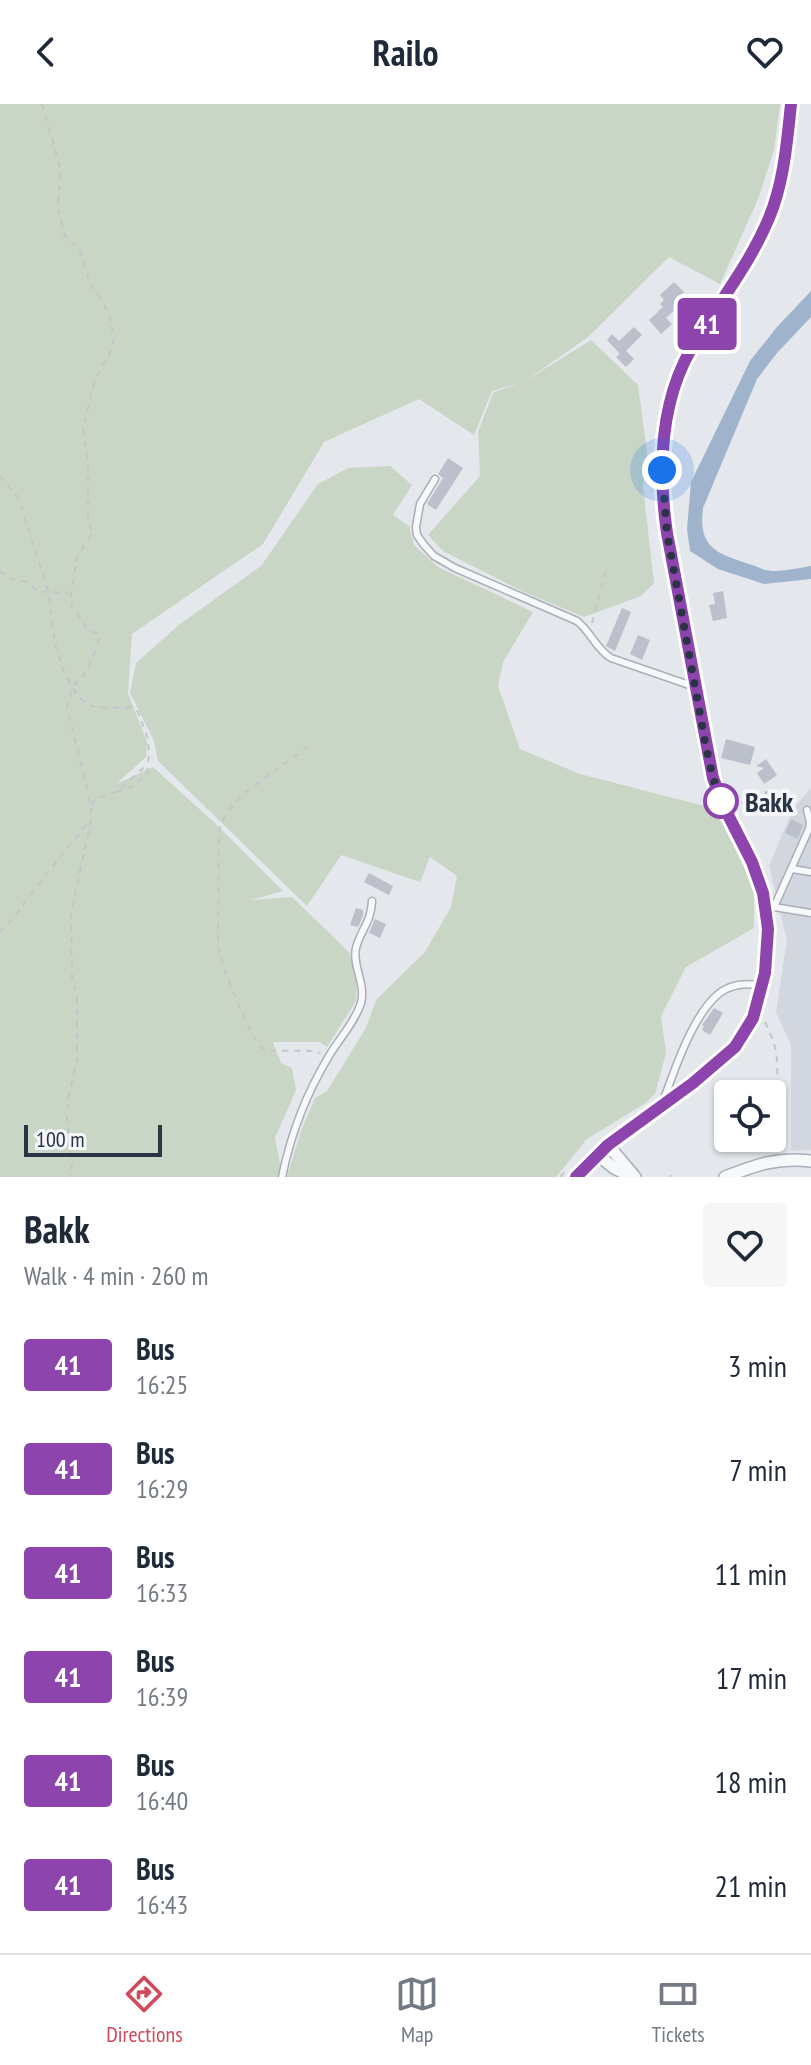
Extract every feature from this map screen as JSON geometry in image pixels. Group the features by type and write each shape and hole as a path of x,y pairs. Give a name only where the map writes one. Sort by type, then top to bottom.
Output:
{"street":[{"path":"576,1177 603,1150 701,1077 735,1047 749,1027 763,985 770,908 713,778 664,508 662,470 669,405 686,360 748,262 770,215 784,164 791,104"},
{"path":"603,1150 614,1168 634,1177"},
{"path":"725,1177 779,1159 811,1161"}],"lane":[{"path":"435,479 420,504 416,527 417,535 434,556 577,621 589,631 600,651 611,658 695,687"},
{"path":"807,810 809,829 792,869 770,908 811,913"},
{"path":"792,869 811,872"},
{"path":"282,1177 297,1119 361,1001 362,983 356,951 371,916 372,901"},
{"path":"662,1105 677,1062 712,999 725,989 744,983 763,985"}],"path":[{"path":"42,104 61,170 58,208 64,234 80,251 90,283 104,304 112,323 113,347 95,379 83,429 88,465 88,517 92,534 77,557 71,593 72,609 79,614 89,632 97,633 99,640 84,675 73,686 67,707 91,806 91,820 71,914 72,977 77,996 77,1060 68,1099 70,1177"},
{"path":"0,476 19,499 48,591 56,648 64,672 78,697 92,706 130,707 138,712 148,739 147,773 135,786 95,799 91,806"},
{"path":"589,631 606,570"},
{"path":"0,571 9,578 27,582 37,591 71,593"},
{"path":"308,747 243,794 220,825 218,946 222,963 258,1045 266,1050 314,1051 328,1057"},
{"path":"116,792 148,764"},
{"path":"0,932 91,820"},
{"path":"764,1019 776,1050 774,1144 779,1159"}],"shaded area":[{"path":"811,788 811,1150 791,1151 791,1046 776,1012 787,940 769,866 793,809"}],"green space":[{"path":"0,104 780,104 774,150 758,199 720,284 669,257 587,338 525,381 591,340 638,385 647,452 643,487 654,583 641,596 584,617 524,592 443,551 428,535 480,476 478,432 493,393 518,383 492,391 474,435 419,399 324,442 263,544 132,634 128,693 147,742 146,757 116,784 153,767 283,891 251,900 292,897 349,952 357,982 356,1001 327,1047 320,1042 273,1042 281,1063 292,1068 296,1090 275,1138 281,1168 278,1177 0,1177"},
{"path":"390,466 412,485 393,515 409,526 414,545 438,567 533,612 503,662 498,686 520,749 580,774 716,809 754,888 754,928 686,967 661,1016 666,1053 655,1094 587,1139 556,1177 287,1177 315,1098 327,1091 366,1028 376,1000 425,952 451,907 457,876 430,857 420,882 341,855 307,906 158,761 154,741 130,693 136,663 180,624 261,566 318,484 348,468"}],"water":[{"path":"811,291 811,317 757,379 703,508 703,532 719,552 770,571 811,566 811,579 764,584 718,569 690,551 687,529 691,482 750,361"}],"building":[{"path":"674,282 684,292 677,298 682,303 666,318 672,324 661,334 649,320 663,307 660,304 664,300 660,295"},
{"path":"634,327 642,335 626,351 634,359 626,367 616,357 620,354 607,340 612,334 619,341"},
{"path":"448,458 463,468 436,510 427,504 443,478 438,474"},
{"path":"723,591 727,618 713,621 709,605 715,604 713,593"},
{"path":"622,608 631,612 615,651 606,646"},
{"path":"638,635 650,640 642,660 630,654"},
{"path":"726,739 755,747 750,765 721,758"},
{"path":"766,759 777,775 764,784 757,773 764,768 756,766"},
{"path":"765,791 782,794 779,807 762,803"},
{"path":"746,793 757,798 752,809 741,803"},
{"path":"791,819 803,825 798,839 785,833"},
{"path":"369,873 393,886 389,895 364,882"},
{"path":"356,908 363,910 358,927 350,925"},
{"path":"375,919 386,924 380,938 369,933"},
{"path":"714,1008 723,1013 710,1035 702,1030 702,1025"}],"bus line":[{"name":"41","path":"576,1177 608,1145 693,1083 735,1047 753,1018 765,973 768,929 763,893 752,862 718,794 706,747 667,533 662,452 669,405 680,372 703,330 752,255 770,215 784,164 791,104"}],"place":[{"name":"Bakk","path":"721,801"}],"route":[{"path":"662,470 667,533 706,747 724,807 721,801"}]}
